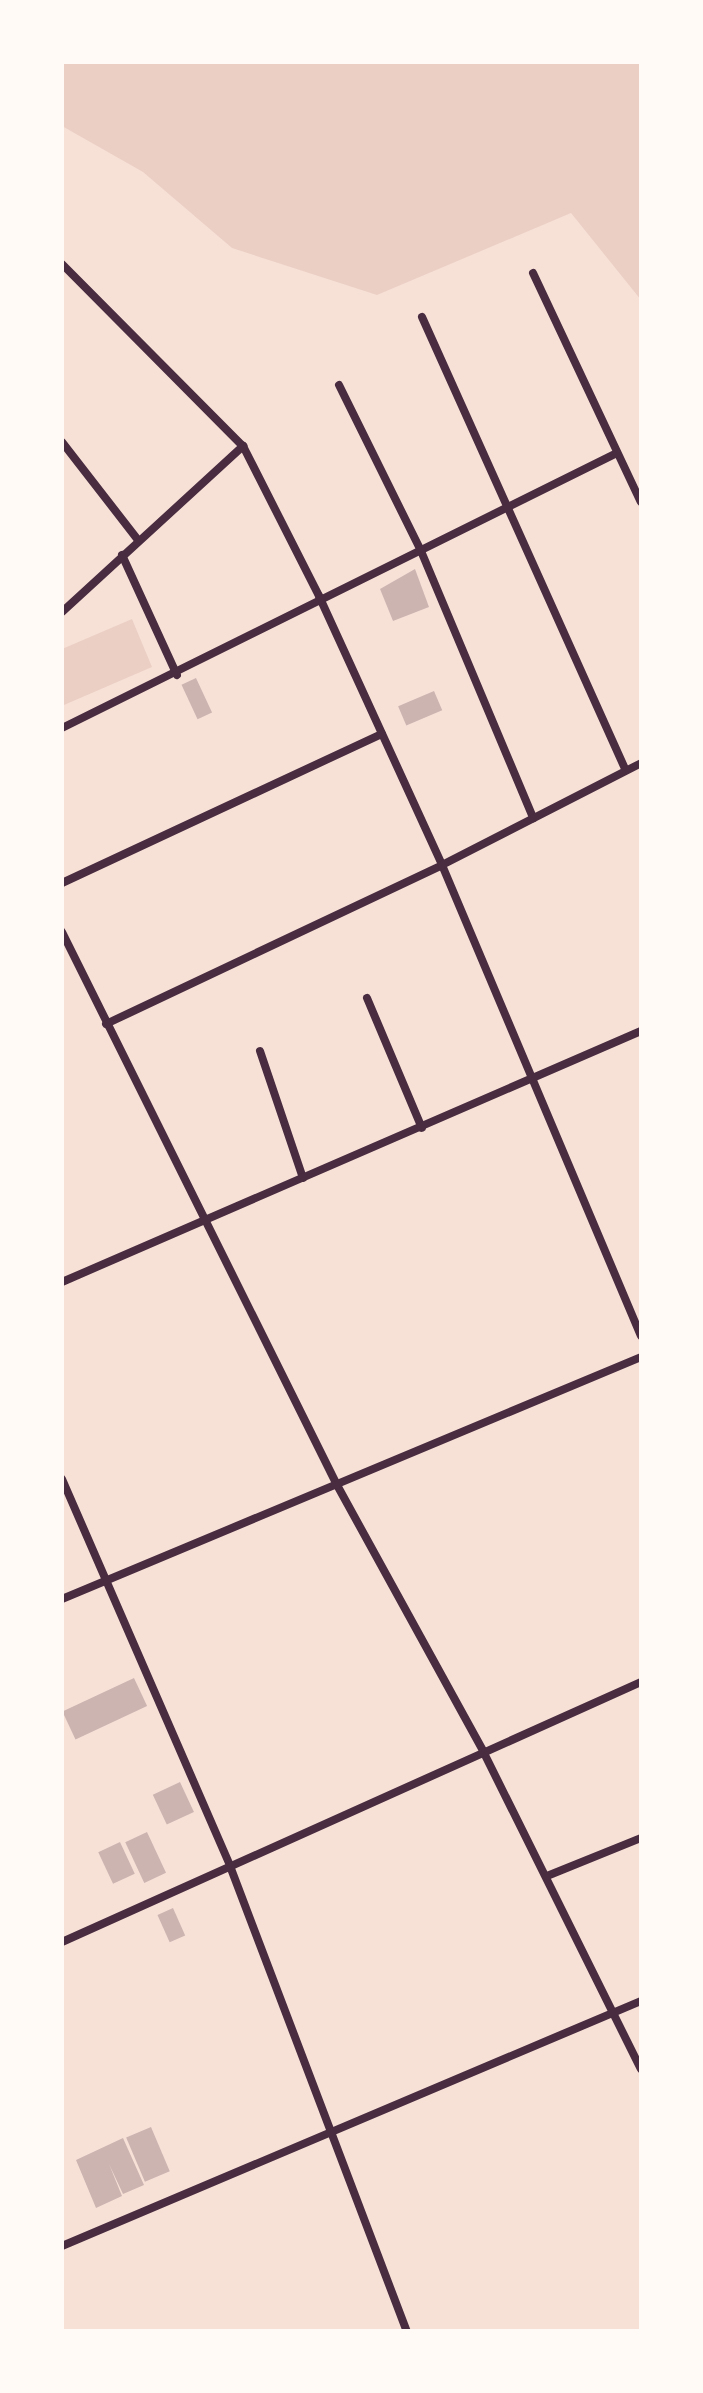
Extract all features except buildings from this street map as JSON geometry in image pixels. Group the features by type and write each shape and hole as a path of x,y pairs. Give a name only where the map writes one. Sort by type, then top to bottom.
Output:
{"street":[{"path":"62,264 243,446 319,596 442,865 528,1078 641,1336"},
{"path":"533,273 641,502"},
{"path":"422,317 626,770"},
{"path":"339,385 421,551 533,818"},
{"path":"62,442 138,540"},
{"path":"62,612 243,446"},
{"path":"62,728 177,675 319,596 421,551 617,453"},
{"path":"62,462 70,454"},
{"path":"122,555 177,675"},
{"path":"62,883 382,734"},
{"path":"106,1024 442,865 641,763"},
{"path":"62,932 106,1024 208,1219 337,1485 483,1751 641,2069"},
{"path":"367,998 422,1128"},
{"path":"62,1282 641,1031"},
{"path":"260,1051 303,1178"},
{"path":"62,1599 641,1357"},
{"path":"62,1479 230,1866 407,2331"},
{"path":"62,1942 641,1682"},
{"path":"547,1876 641,1838"},
{"path":"62,2246 641,2001"}],"shaded area":[{"path":"62,62 641,62 641,300 571,213 377,295 232,248 143,172 62,126"},
{"path":"132,619 152,667 64,705 62,649"}]}
